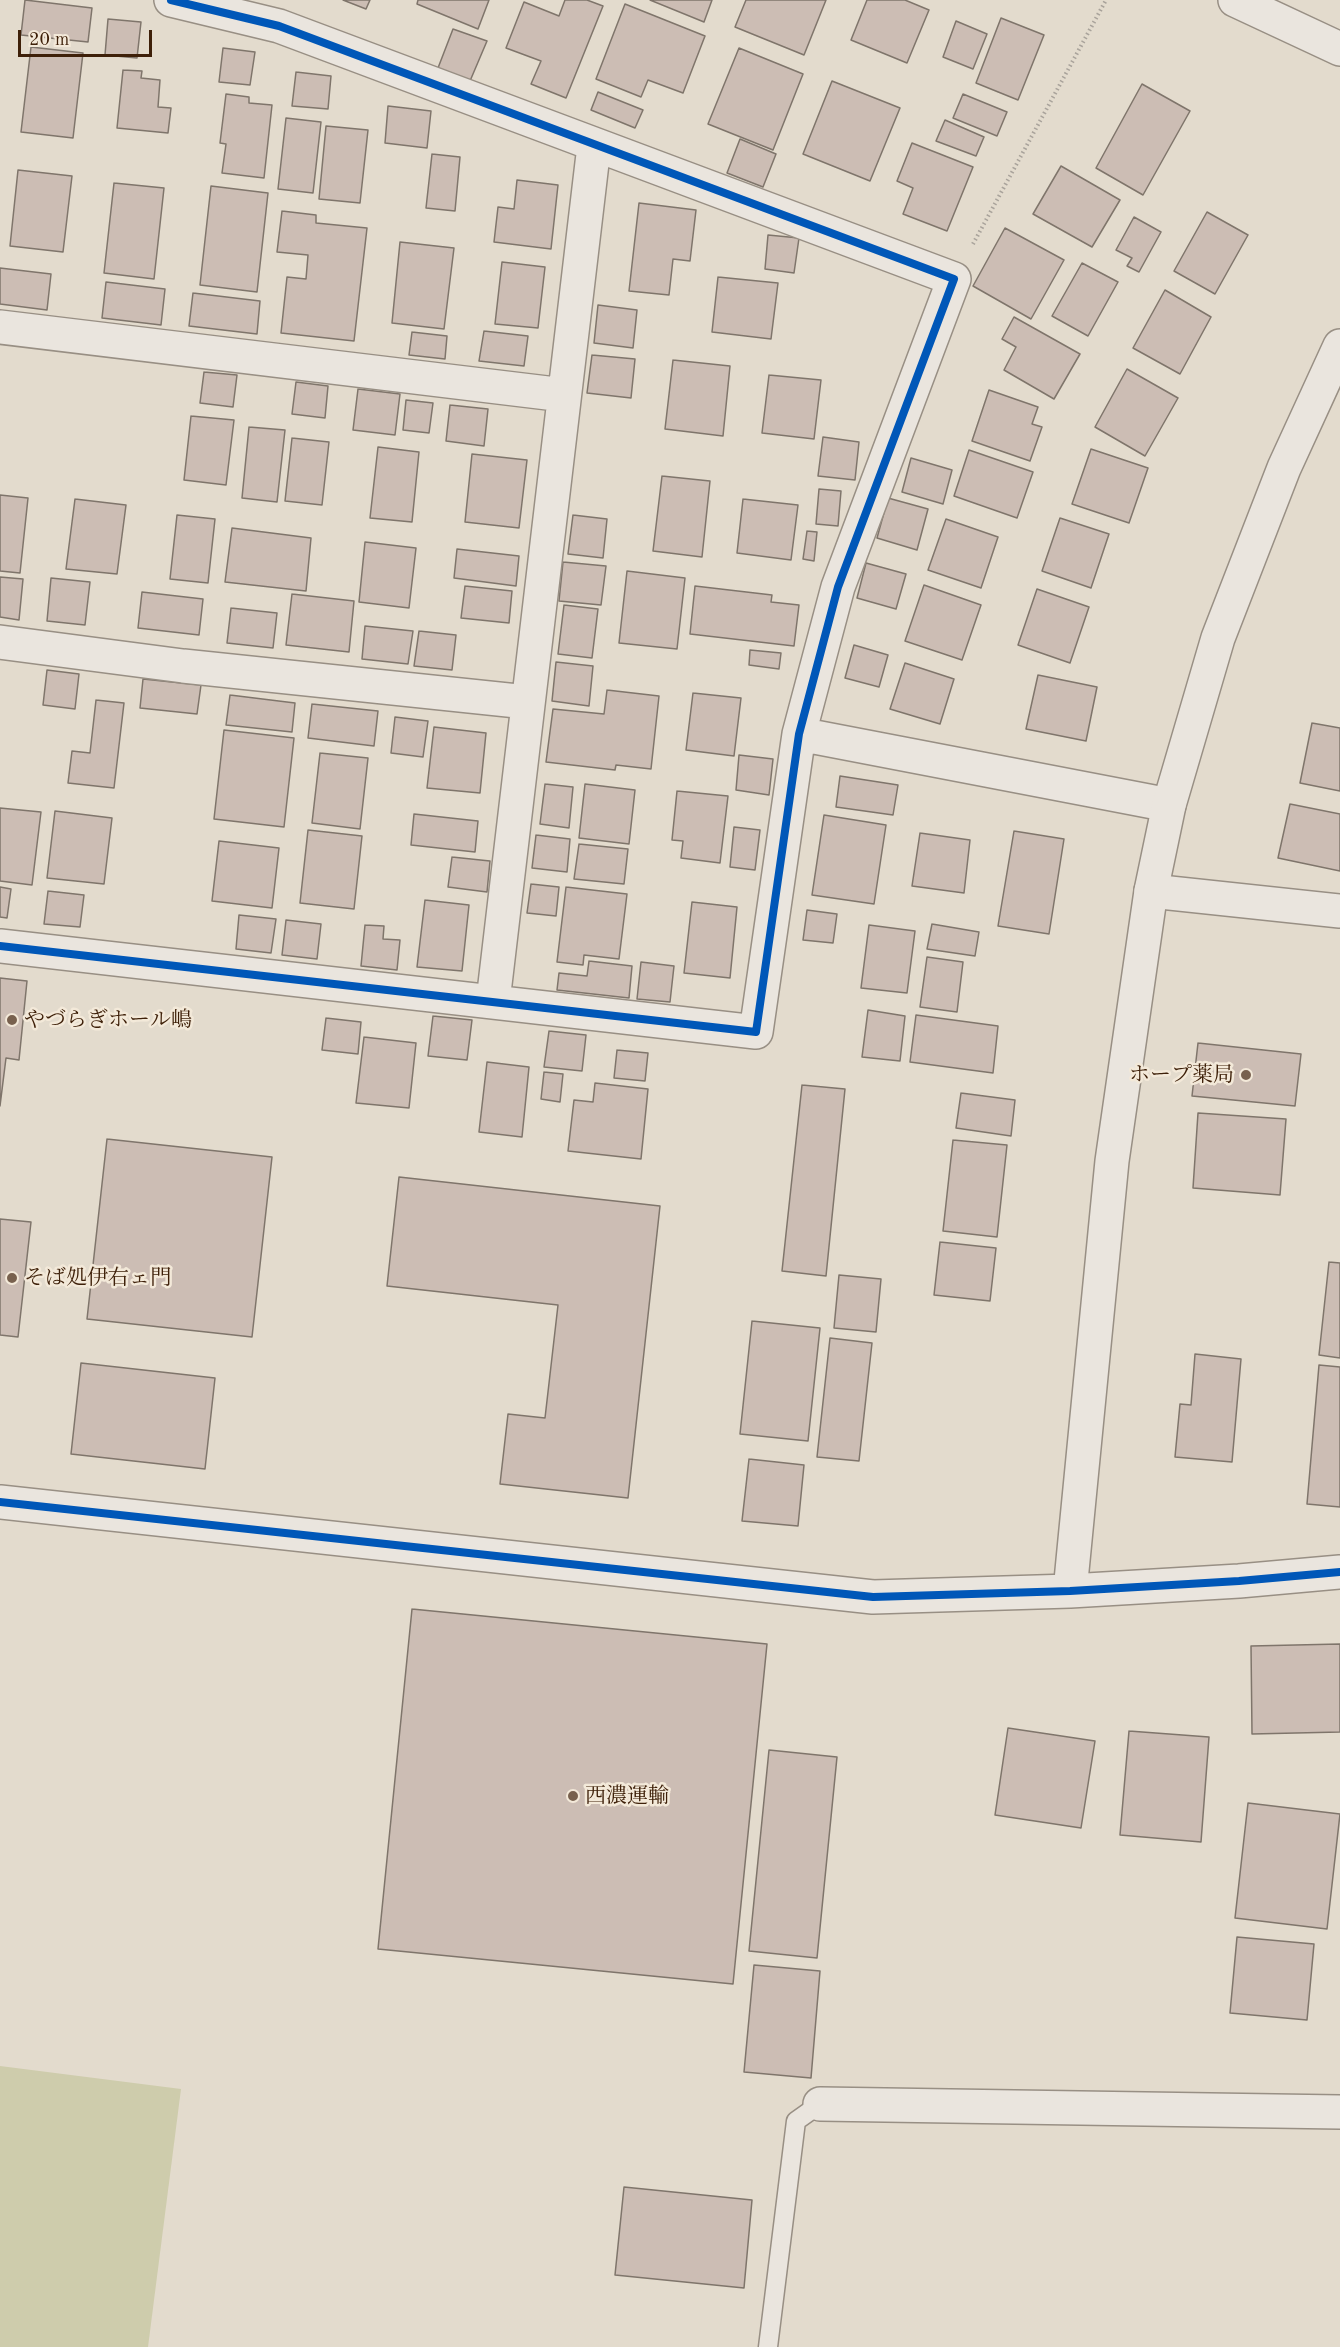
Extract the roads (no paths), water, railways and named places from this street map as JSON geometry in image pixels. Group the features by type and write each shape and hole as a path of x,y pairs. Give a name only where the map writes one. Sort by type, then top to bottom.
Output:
{"street":[{"path":"0,946 756,1032 799,734 838,587 954,279 594,146 283,13 171,0"},
{"path":"1235,0 1340,49"},
{"path":"493,1001 594,146"},
{"path":"0,327 564,395"},
{"path":"1070,1591 1112,1161 1152,891 1169,806 1218,638 1284,468 1340,346"},
{"path":"0,642 183,666 527,702"},
{"path":"799,734 1169,806"},
{"path":"1152,891 1340,911"},
{"path":"0,1502 873,1597 1070,1591 1340,1572"},
{"path":"820,2104 1340,2112"}],"lane":[{"path":"768,2347 796,2121 820,2104"}],"place":[{"name":"やづらぎホール嶋","path":"12,1020"},
{"name":"ホープ薬局","path":"1246,1075"},
{"name":"そば処伊右ェ門","path":"12,1278"},
{"name":"西濃運輸","path":"573,1796"}]}
